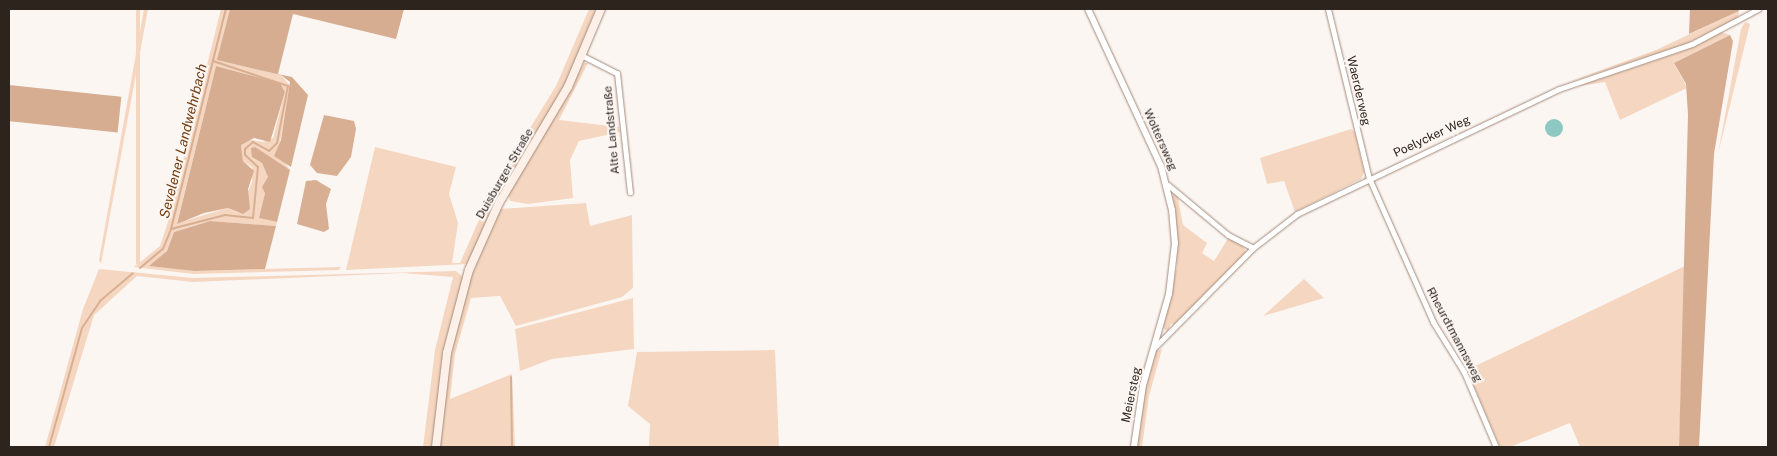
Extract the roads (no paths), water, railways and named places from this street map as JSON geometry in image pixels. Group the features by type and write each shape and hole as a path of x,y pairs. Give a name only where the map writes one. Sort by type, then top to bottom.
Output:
{"main road":[{"name":"Duisburger Straße","path":"436,447 447,354 469,270 498,203 583,56 600,9"}],"street":[{"name":"Woltersweg","path":"1088,9 1168,185 1175,244 1174,267 1154,348"},
{"name":"Waerderweg","path":"1328,9 1369,178"},
{"name":"Poelycker Weg","path":"1154,348 1253,248 1297,214 1559,89 1692,44 1758,9"},
{"name":"Alte Landstraße","path":"583,56 617,73 630,192"},
{"name":"Rheurdtmannsweg","path":"1369,178 1433,322 1464,372 1496,447"},
{"path":"1168,185 1228,235 1253,248"},
{"name":"Meiersteg","path":"1134,447 1143,385 1154,348"}],"waterway":[{"name":"Sevelener Landwehrbach","path":"140,268 163,249 171,229 226,9"},
{"path":"171,229 225,215 253,218 258,167 245,155 245,149 253,142 269,151 277,143 288,86 213,61"},
{"name":"Sevelener Landwehrbach","path":"49,447 82,328 100,301 133,273"},
{"path":"511,377 512,447"}]}
